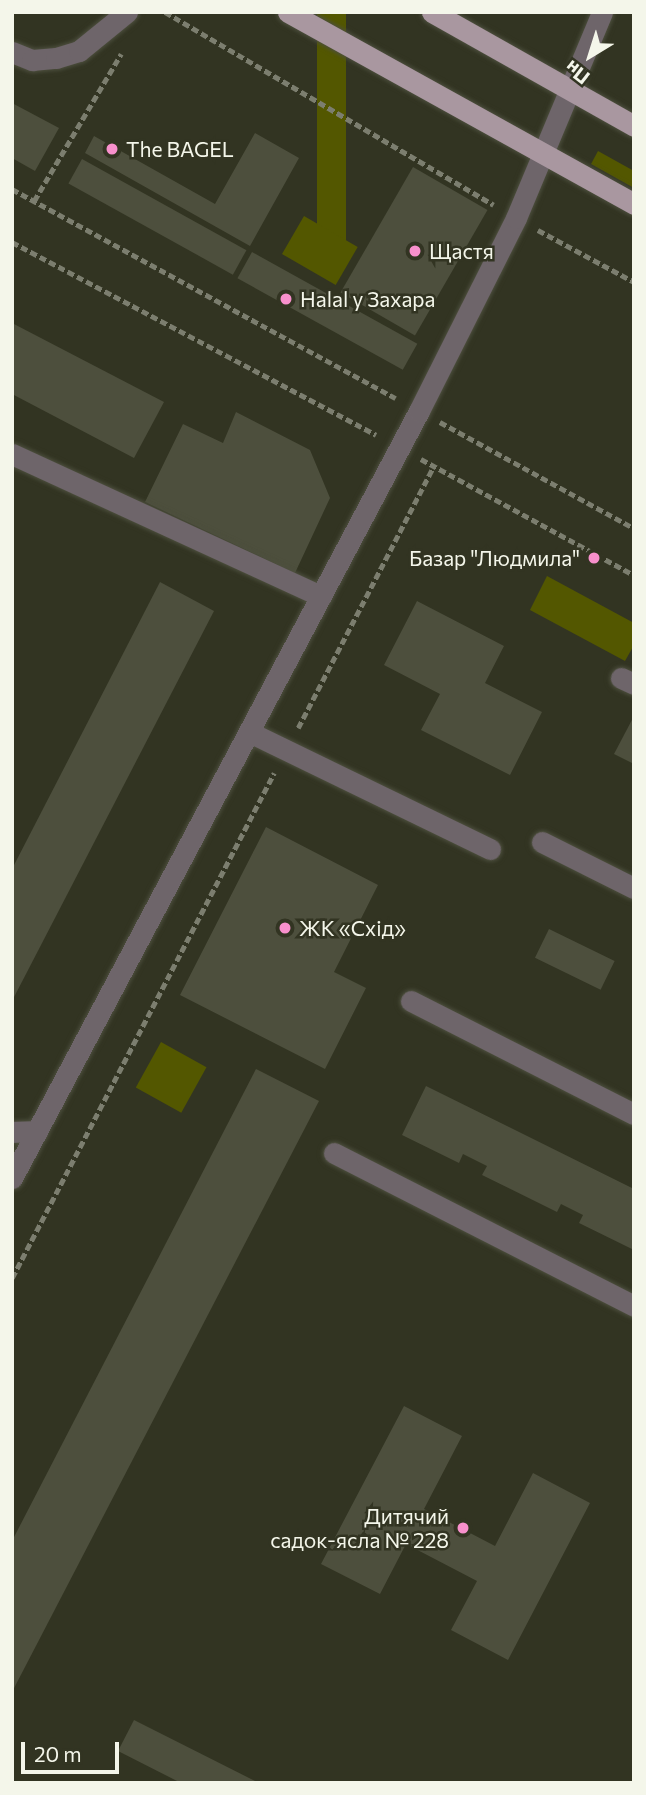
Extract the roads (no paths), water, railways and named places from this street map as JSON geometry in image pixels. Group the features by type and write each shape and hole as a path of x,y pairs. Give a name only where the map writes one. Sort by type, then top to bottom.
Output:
{"main road":[{"path":"288,12 634,204"},
{"path":"432,12 634,126"}],"street":[{"path":"12,52 32,60 57,58 79,51 127,12"},
{"path":"12,1178 419,411 516,218 602,12"},
{"path":"12,454 321,596"},
{"path":"249,732 490,849"},
{"path":"542,842 634,888"},
{"path":"411,1001 634,1114"},
{"path":"12,1132 37,1131"},
{"path":"334,1153 634,1306"}],"place":[{"name":"The BAGEL","path":"112,149"},
{"name":"Щастя","path":"415,251"},
{"name":"Halal у Захара","path":"286,299"},
{"name":"Базар \"Людмила\"","path":"594,558"},
{"name":"ЖК «Схід»","path":"285,928"},
{"name":"Дитячий садок-ясла № 228","path":"463,1528"}]}
